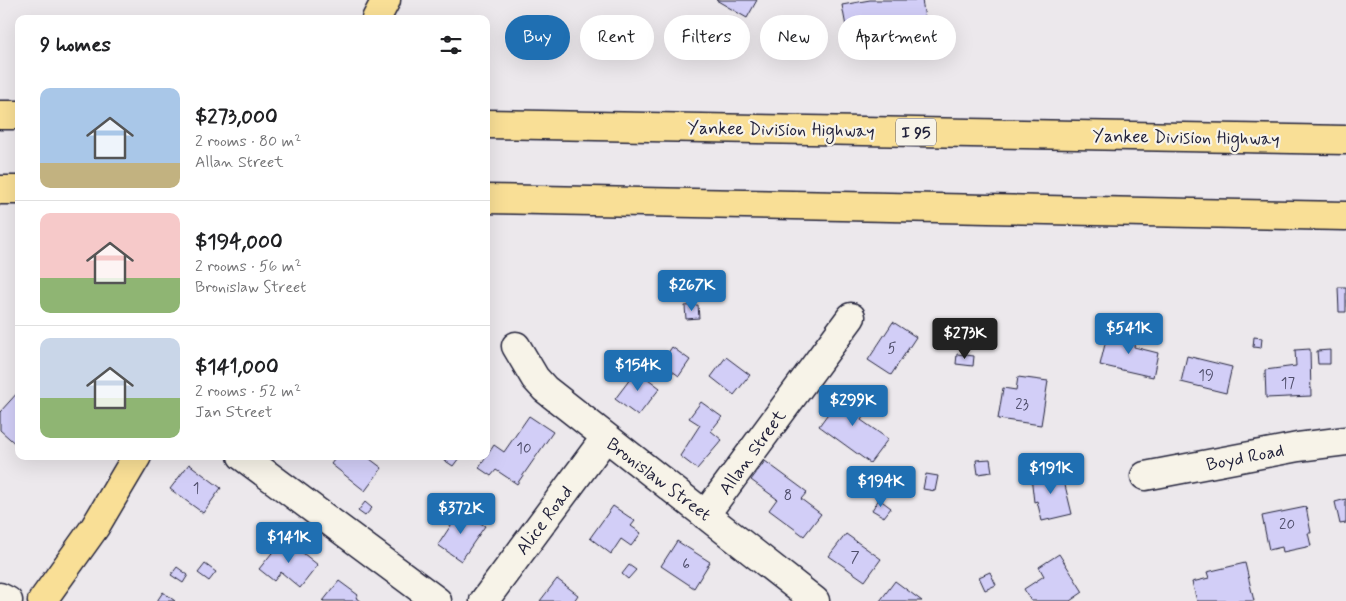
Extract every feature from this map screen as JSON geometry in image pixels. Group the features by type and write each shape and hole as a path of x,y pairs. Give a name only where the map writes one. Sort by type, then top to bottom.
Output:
{"main road":[{"path":"378,15 386,0"},
{"path":"0,115 15,115"},
{"name":"Yankee Division Highway","path":"490,124 1346,140"},
{"path":"0,190 15,190"},
{"path":"490,199 1346,216"},
{"path":"42,601 95,527 134,460"}],"street":[{"name":"Allan Street","path":"705,515 851,317"},
{"name":"Bronislaw Street","path":"516,346 542,386 605,438 815,601"},
{"name":"Alice Road","path":"484,601 605,438"},
{"name":"Boyd Road","path":"1145,476 1298,447 1346,441"},
{"path":"247,460 436,601"},
{"path":"0,597 8,601"}],"building":[{"path":"716,0 757,0 749,15 742,15"},
{"path":"870,0 922,0 924,15 844,15 842,5"},
{"path":"1338,287 1346,287 1346,312 1339,312"},
{"path":"698,305 699,318 686,319 685,306"},
{"path":"893,322 916,337 891,375 868,360"},
{"path":"1120,329 1137,332 1134,347 1158,353 1153,377 1100,365 1106,340 1117,343"},
{"path":"1254,337 1262,338 1261,348 1253,347"},
{"path":"672,347 690,360 679,376 661,363"},
{"path":"1310,349 1311,396 1266,398 1265,370 1296,366 1295,350"},
{"path":"1330,350 1330,364 1318,364 1317,351"},
{"path":"957,354 974,356 973,366 956,364"},
{"path":"1187,356 1232,367 1226,393 1181,382"},
{"path":"726,357 750,375 734,395 711,377"},
{"path":"640,366 651,375 648,379 660,388 638,416 615,399"},
{"path":"1018,377 1048,381 1041,425 998,419 1003,388 1016,390"},
{"path":"846,389 870,407 861,420 888,439 870,463 819,426"},
{"path":"15,395 15,443 0,430 0,412"},
{"path":"701,402 722,417 711,431 722,440 697,469 680,456 700,425 689,418"},
{"path":"529,416 553,432 517,484 496,470 491,476 479,468 484,460 490,460 490,451 494,445 504,452"},
{"path":"990,459 992,472 978,474 976,460"},
{"path":"334,460 371,460 382,468 365,491 331,464"},
{"path":"444,460 458,460 453,466"},
{"path":"765,461 807,492 801,499 821,514 804,536 769,510 777,499 751,480"},
{"path":"189,464 221,488 203,513 170,489"},
{"path":"1061,469 1072,514 1042,521 1037,501 1034,502 1031,476"},
{"path":"926,474 938,476 935,491 923,489"},
{"path":"879,499 891,508 884,517 872,510"},
{"path":"1346,499 1346,523 1340,524 1335,502"},
{"path":"365,502 372,508 365,516 358,511"},
{"path":"613,506 635,521 631,526 641,533 631,546 621,539 611,554 590,538"},
{"path":"1306,507 1311,533 1308,533 1311,546 1283,552 1282,547 1269,550 1262,516"},
{"path":"461,510 485,526 461,561 438,545"},
{"path":"846,534 881,559 865,581 829,556"},
{"path":"284,538 318,565 300,588 281,572 274,581 259,569"},
{"path":"677,541 710,562 694,588 661,566"},
{"path":"1059,554 1083,592 1070,601 1031,601 1024,589 1044,576 1039,567"},
{"path":"1245,563 1254,601 1197,601 1192,582 1209,578 1207,572"},
{"path":"205,564 216,572 209,581 198,573"},
{"path":"629,565 636,570 628,579 622,574"},
{"path":"177,567 188,575 183,583 171,575"},
{"path":"990,572 996,585 985,590 979,577"},
{"path":"557,579 578,595 574,601 540,601"},
{"path":"339,581 358,595 356,598 361,601 323,601"},
{"path":"895,581 922,601 880,601"},
{"path":"163,592 175,601 157,601"}]}
